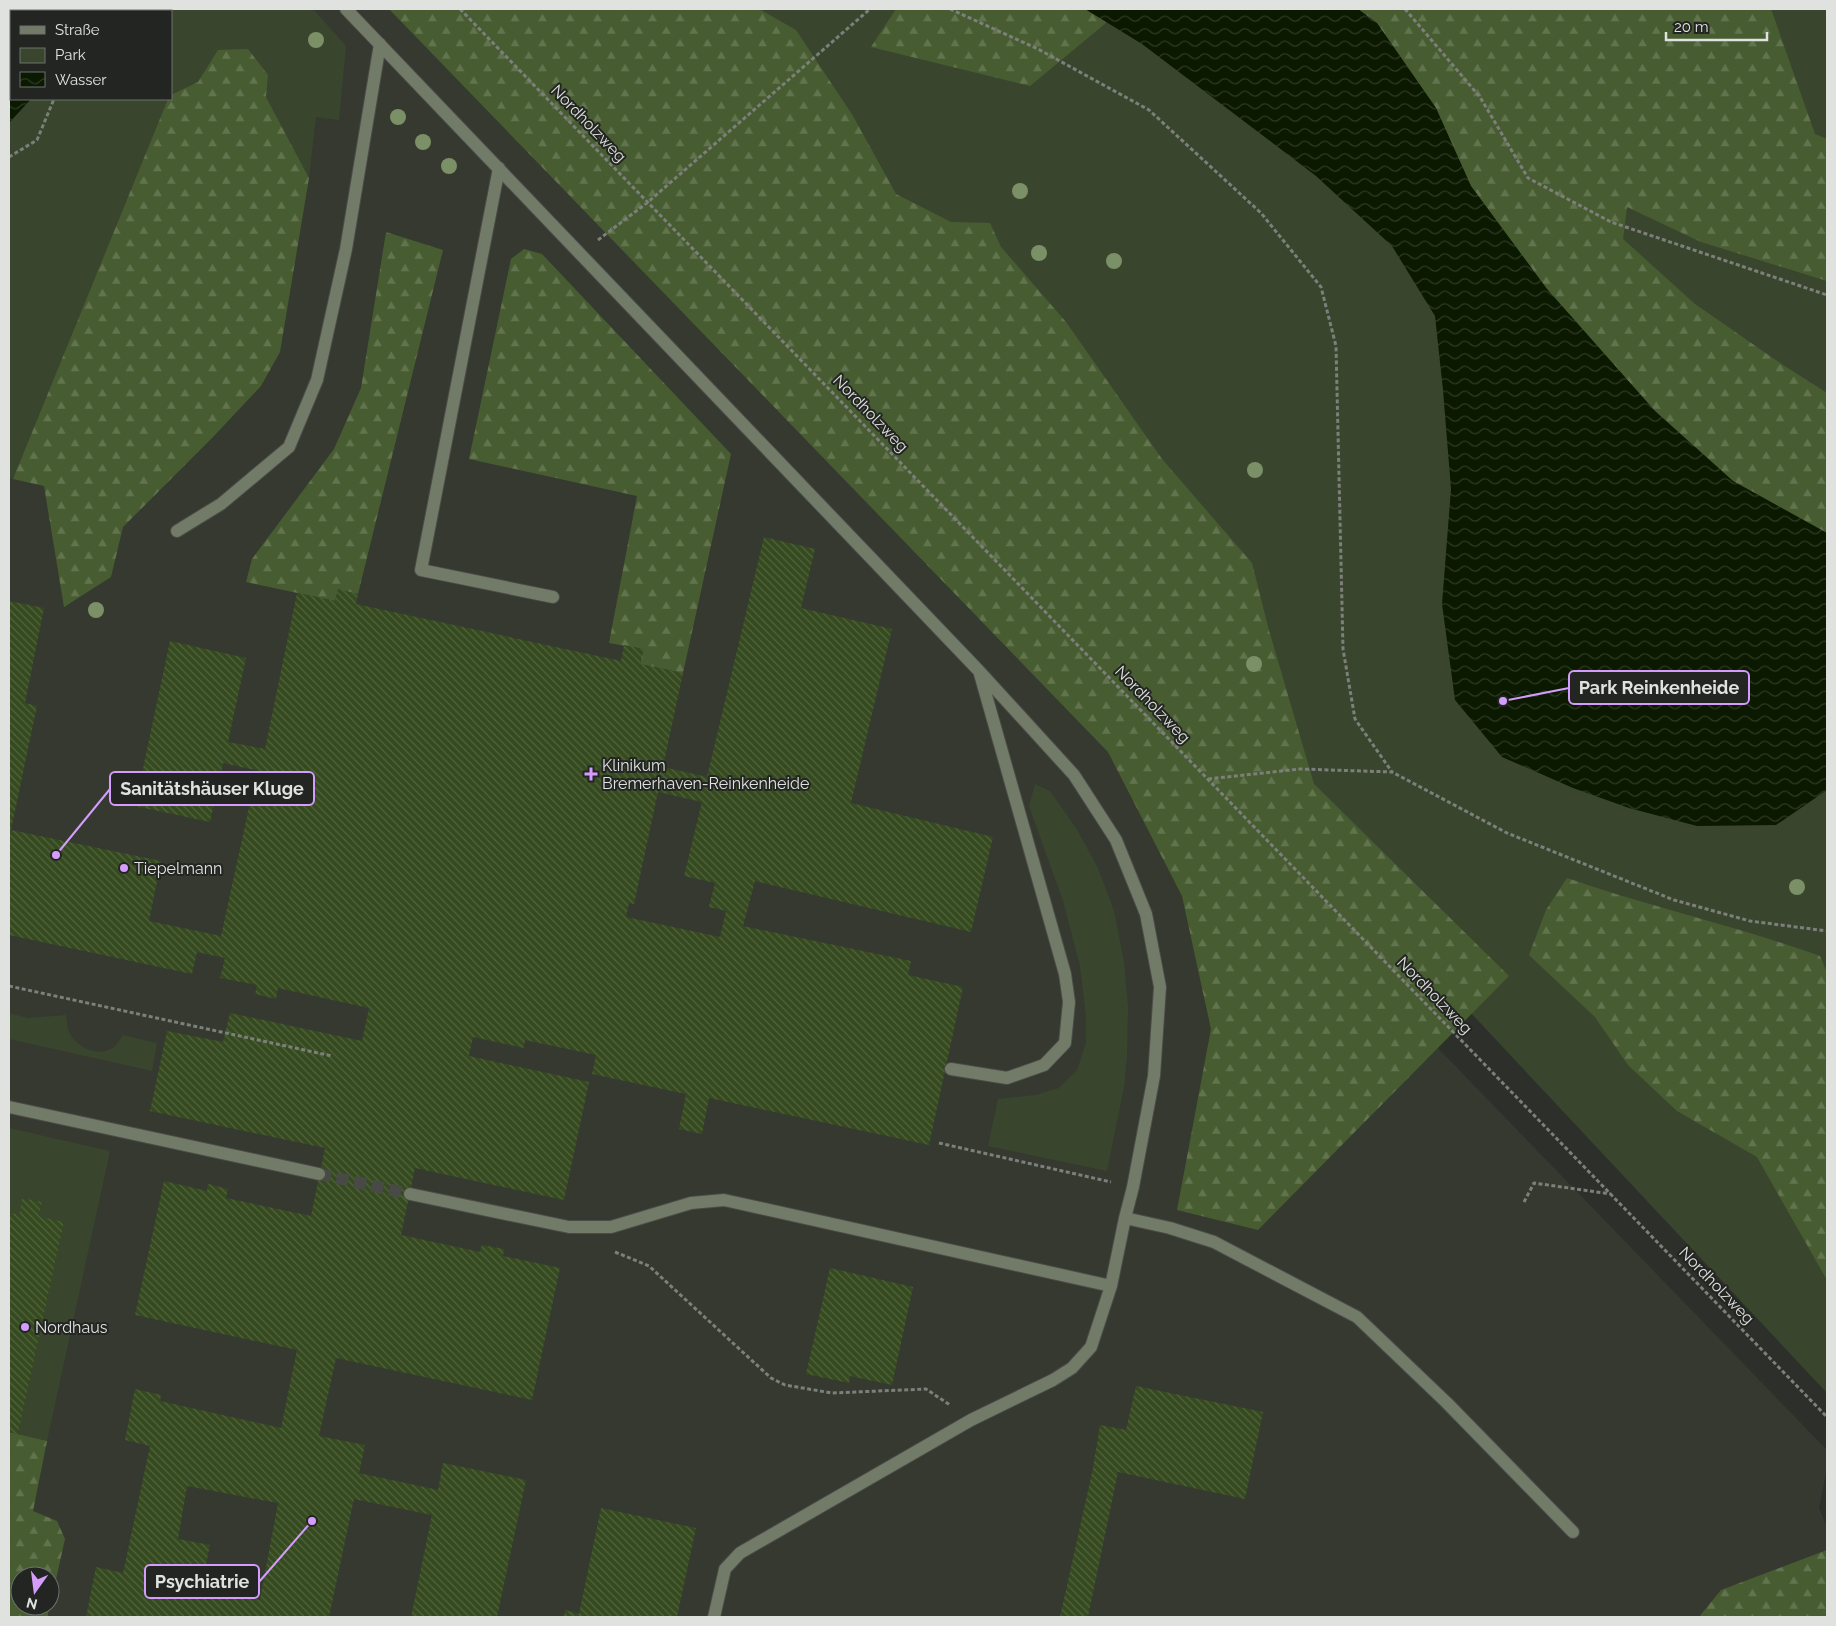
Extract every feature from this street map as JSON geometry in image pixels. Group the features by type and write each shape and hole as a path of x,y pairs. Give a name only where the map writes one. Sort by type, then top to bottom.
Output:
{"lane":[{"path":"346,9 980,672 1074,775 1116,840 1146,914 1160,987 1154,1076 1133,1187 1111,1286 1091,1347 1072,1368 1052,1380 971,1420 740,1552 725,1569 714,1617"},
{"path":"177,531 221,504 289,447 300,422 317,380 346,249 380,44"},
{"path":"498,168 421,570 553,597"},
{"path":"951,1069 1007,1078 1044,1065 1065,1043 1069,1002 1065,974 980,672"},
{"path":"9,1107 319,1174"},
{"path":"410,1194 569,1227 611,1226 691,1203 724,1200 1111,1286"},
{"path":"1125,1218 1170,1228 1214,1242 1357,1317 1447,1403 1573,1532"}],"path":[{"name":"Nordholzweg","path":"460,9 1827,1417"},
{"path":"580,253 648,202 870,9"},
{"path":"950,9 1038,49 1149,110 1262,213 1321,287 1336,346 1343,649 1355,720 1392,772"},
{"path":"1405,9 1480,97 1528,178 1611,222 1827,295"},
{"path":"9,157 37,140 54,100"},
{"path":"1208,779 1300,769 1392,772 1506,833 1674,900 1750,921 1827,931"},
{"path":"9,986 332,1056"},
{"path":"939,1143 1133,1187"},
{"path":"1524,1202 1534,1182 1611,1194"},
{"path":"612,1251 649,1266 771,1378 785,1385 832,1393 926,1389 971,1420"}],"shaded area":[{"name":"Klinikum Bremerhaven-Reinkenheide","path":"9,9 432,9 1827,1450 1827,1468 1819,1508 1827,1527 1827,1617 9,1617"}],"green space":[{"path":"9,9 313,9 346,46 339,120 316,117 309,178 266,97 268,75 218,50 198,83 172,95 172,10 10,10 10,100 168,100 13,479 9,478"},
{"path":"389,9 759,9 796,30 853,116 896,194 951,222 990,223 1001,247 1066,322 1162,459 1252,563 1268,627 1314,784 1509,976 1258,1230 1177,1210 1211,1029 1182,896 1108,752"},
{"path":"530,9 1827,9 1827,1393"},
{"path":"896,9 1085,9 1107,22 1030,86 871,47"},
{"path":"1358,9 1771,9 1815,134 1827,139 1827,281 1701,242 1627,207 1623,239 1695,304 1827,393 1827,533 1733,481 1655,411 1547,289 1471,186 1436,108 1377,23"},
{"path":"248,49 268,75 266,97 309,178 280,352 261,386 123,527 111,577 64,607 44,486 13,479 168,100 172,100 172,95 198,82 218,50"},
{"path":"386,232 443,250 358,594 338,590 335,601 246,582 252,559 334,449 361,388"},
{"path":"524,249 542,254 731,454 683,673 640,664 643,649 609,643 637,496 469,459 511,259"},
{"path":"1035,784 1050,791 1076,828 1098,868 1114,911 1124,962 1128,1007 1127,1056 1124,1087 1107,1171 988,1146 998,1099 1035,1095 1059,1088 1077,1070 1086,1043 1086,1017 1080,966 1063,901 1029,806"},
{"path":"1567,878 1757,935 1820,956 1827,973 1827,1280 1757,1157 1677,1111 1628,1065 1595,1017 1529,955 1546,910"},
{"path":"9,1013 28,1018 66,1015 70,1034 78,1043 89,1050 102,1052 108,1050 114,1047 123,1035 157,1043 152,1071 9,1039"},
{"path":"9,1128 110,1151 47,1441 18,1434 64,1222 39,1216 42,1202 22,1198 19,1215 9,1212"},
{"path":"9,1432 47,1441 33,1511 57,1521 65,1539 59,1566 10,1566 10,1616 47,1617 9,1617"},
{"path":"1827,1550 1827,1617 1699,1617 1721,1590"}],"water":[{"path":"9,9 27,9 10,10 10,100 30,100 9,123"},
{"path":"1085,9 1358,9 1377,23 1436,108 1471,186 1547,289 1655,411 1733,481 1827,533 1827,790 1776,825 1697,826 1629,808 1573,788 1502,757 1455,700 1442,604 1451,489 1435,316 1392,246 1316,176 1142,44"}],"building":[{"path":"764,537 815,549 801,608 892,629 851,803 993,837 971,932 755,881 743,926 911,961 908,975 963,987 929,1145 709,1098 702,1134 679,1129 686,1094 592,1074 596,1055 525,1040 524,1048 473,1037 469,1056 589,1082 564,1200 415,1168 401,1235 480,1252 482,1245 504,1249 503,1256 560,1268 532,1400 336,1358 319,1436 365,1445 359,1473 438,1490 443,1463 526,1480 497,1617 411,1617 432,1515 354,1499 329,1617 86,1617 96,1567 123,1573 150,1446 125,1440 135,1389 161,1395 160,1401 281,1428 297,1350 135,1315 164,1181 207,1191 208,1184 228,1189 226,1198 311,1216 325,1148 150,1111 167,1031 223,1042 230,1013 362,1041 369,1008 278,988 276,999 255,994 257,985 220,978 225,958 197,952 192,974 9,935 9,601 44,608 25,703 37,706 11,830 161,861 149,921 221,936 253,789 256,789 260,771 223,763 210,822 135,806 170,641 246,658 228,742 265,749 297,593 335,601 338,589 358,594 356,604 621,661 624,645 644,649 640,664 683,673 663,767 707,777","holes":["658,792 702,802 684,876 715,883 709,907 726,911 720,937 626,917 629,903 634,904","187,1486 278,1503 260,1600 201,1589 210,1545 178,1539"]},
{"name":"Nordhaus","path":"22,1198 42,1202 39,1216 64,1222 18,1434 9,1432 9,1212 19,1215"},
{"path":"830,1268 913,1287 892,1385 850,1376 849,1383 806,1374"},
{"path":"1136,1386 1263,1412 1245,1499 1118,1472 1088,1617 1060,1617 1093,1468 1100,1425 1126,1430"},
{"path":"601,1508 696,1528 677,1617 564,1617 565,1610 579,1614"}],"tunnel":[{"path":"319,1174 410,1194"}],"place":[{"name":"Park Reinkenheide","path":"1503,701"},
{"name":"Klinikum Bremerhaven-Reinkenheide","path":"591,774"},
{"name":"Sanitätshäuser Kluge","path":"56,855"},
{"name":"Tiepelmann","path":"124,868"},
{"name":"Nordhaus","path":"25,1327"},
{"name":"Psychiatrie","path":"312,1521"}]}
